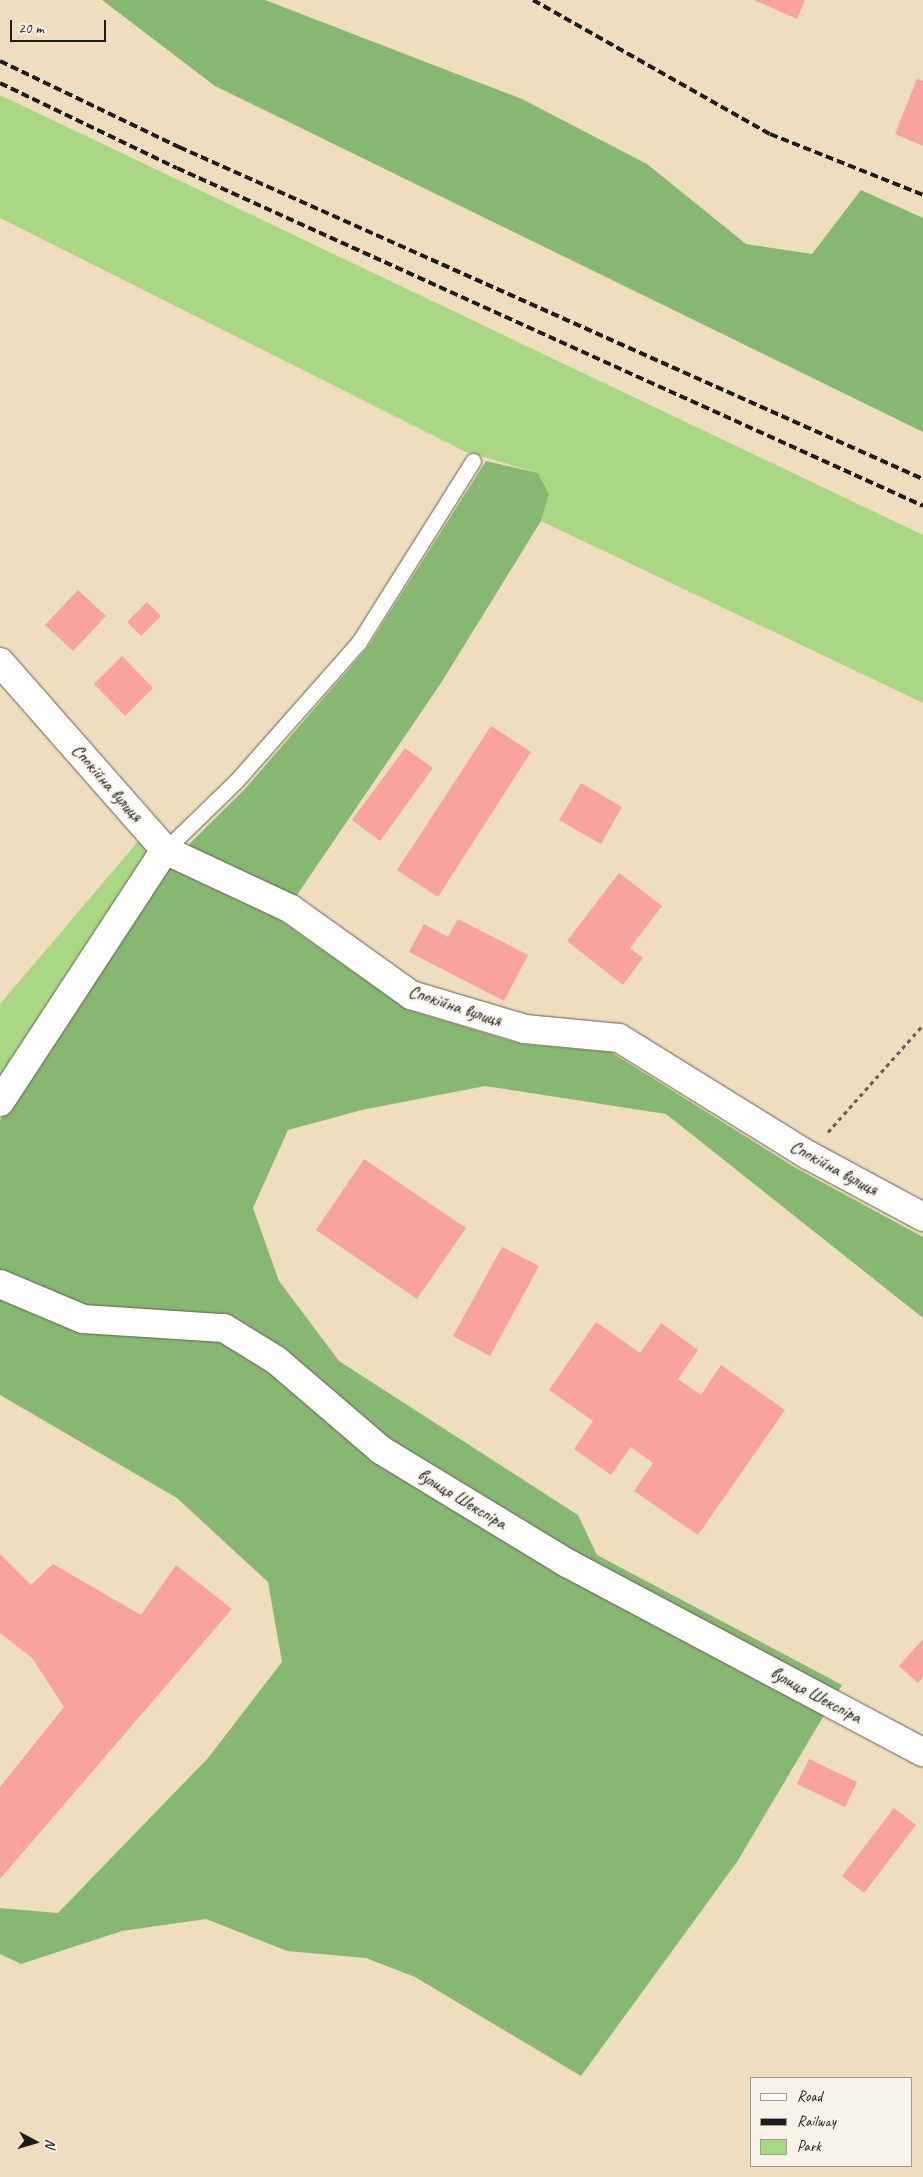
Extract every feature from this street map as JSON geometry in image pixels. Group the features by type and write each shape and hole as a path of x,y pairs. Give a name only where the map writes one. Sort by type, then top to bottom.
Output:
{"street":[{"name":"Спокійна вулиця","path":"0,662 165,850 291,909 411,995 525,1029 619,1038 808,1155 923,1218"},
{"path":"0,1102 165,850"},
{"name":"вулиця Шекспіра","path":"0,1284 84,1319 224,1328 276,1360 380,1450 567,1563 923,1752"}],"lane":[{"path":"165,850 237,780 358,642 473,461"}],"path":[{"path":"808,1155 923,1025"}],"green space":[{"path":"102,0 265,0 522,99 647,164 746,244 812,254 861,190 923,218 923,432 215,86"},
{"path":"0,95 923,535 923,703 541,521 549,494 538,473 466,452 0,218"},
{"path":"486,461 538,473 549,494 541,521 441,683 280,920 408,1010 522,1044 611,1052 796,1168 923,1237 923,1318 666,1114 485,1086 362,1110 288,1130 253,1208 279,1281 339,1361 578,1515 597,1555 842,1685 737,1862 581,2076 415,1977 366,1958 287,1951 206,1919 122,1931 21,1964 0,1954 0,1908 58,1913 208,1758 282,1662 268,1582 177,1498 0,1395 0,1120 167,866 244,790 367,648"},
{"path":"141,838 154,852 0,1086 0,1004"}],"building":[{"path":"754,0 805,0 797,19"},
{"path":"917,79 923,81 923,146 895,134"},
{"path":"78,590 106,616 73,651 45,625"},
{"path":"147,602 161,616 141,636 127,622"},
{"path":"122,656 153,688 125,716 94,684"},
{"path":"491,726 531,752 438,897 397,870"},
{"path":"405,748 433,768 380,841 352,820"},
{"path":"581,783 622,807 601,844 559,820"},
{"path":"619,873 662,906 630,948 643,958 623,985 567,941"},
{"path":"458,919 528,955 504,1001 409,952 424,924 448,937"},
{"path":"364,1159 466,1228 417,1299 316,1230"},
{"path":"502,1247 539,1266 490,1356 453,1336"},
{"path":"596,1322 640,1353 661,1323 698,1350 678,1379 701,1395 721,1365 785,1410 698,1535 634,1491 653,1463 631,1447 611,1475 574,1449 593,1421 549,1390"},
{"path":"0,1554 31,1585 53,1564 141,1615 176,1565 232,1609 0,1879 0,1787 64,1707 32,1658 0,1633"},
{"path":"923,1639 923,1677 918,1683 899,1666"},
{"path":"809,1759 857,1782 845,1807 797,1784"},
{"path":"894,1808 916,1825 864,1893 842,1876"}],"railway":[{"path":"533,0 770,134 923,195"},
{"path":"0,61 179,147 923,479"},
{"path":"0,83 177,168 923,506"}]}
